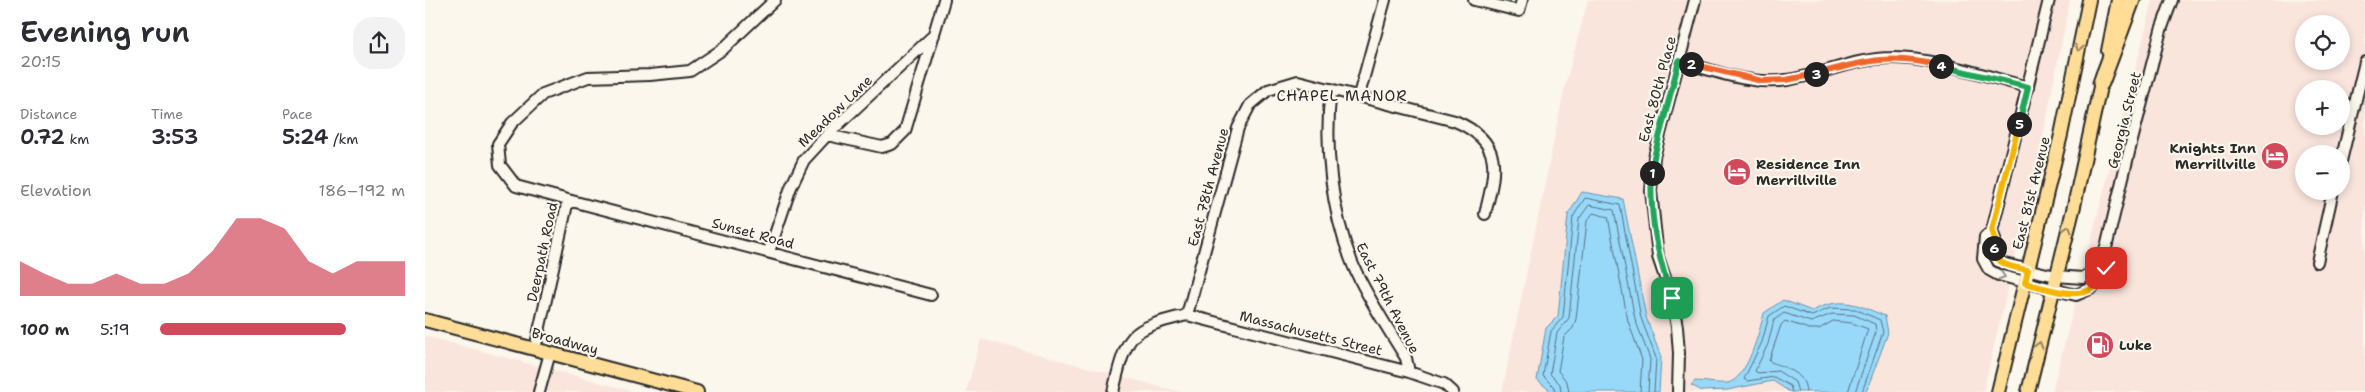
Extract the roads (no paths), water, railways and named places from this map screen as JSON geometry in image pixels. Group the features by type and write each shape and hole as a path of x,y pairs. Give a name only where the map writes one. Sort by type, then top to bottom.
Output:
{"highway":[{"path":"2101,83 2132,0"}],"main road":[{"name":"East 81st Avenue","path":"1998,392 2061,135 2089,0"},
{"path":"2028,392 2074,206 2118,0"},
{"name":"Broadway","path":"425,320 697,392"}],"street":[{"name":"Deerpath Road","path":"535,349 568,200 516,186 500,165 498,144 512,123 543,94 588,77 650,75 690,71 723,49 775,0"},
{"path":"827,135 882,147 892,144 905,131 944,0"},
{"path":"1359,95 1385,0"},
{"path":"1474,0 1519,11 1522,0"},
{"name":"East 80th Place","path":"1678,392 1679,353 1677,328 1672,298 1658,257 1651,191 1654,157 1695,0"},
{"path":"2049,0 1992,230 1995,239 1994,254 1998,261 2027,276 2056,276"},
{"name":"Georgia Street","path":"2027,276 2053,290 2076,295 2093,288 2102,279 2106,248 2161,30 2172,0"},
{"name":"Meadow Lane","path":"769,252 791,187 804,160 827,135 934,35"},
{"path":"1679,61 1747,79 1778,81 1874,59 1899,58 1921,60 2028,87"},
{"path":"2346,145 2360,103 2365,62"},
{"name":"East 78th Avenue","path":"1187,315 1238,128 1250,105 1268,90 1298,81 1455,121 1471,128 1483,138 1495,164 1494,180 1485,214"},
{"name":"East 79th Avenue","path":"1331,89 1327,120 1334,198 1342,235 1354,267 1405,358 1409,372"},
{"name":"Sunset Road","path":"568,200 931,295"},
{"path":"2317,262 2331,200"},
{"name":"Georgia Street","path":"2056,276 2083,278 2089,274 2106,248"},
{"path":"1113,392 1121,361 1133,336 1160,322 1187,315"},
{"name":"Massachusetts Street","path":"1187,315 1409,372 1444,384 1453,392"},
{"path":"539,392 550,353"}],"water":[{"path":"1582,192 1623,199 1646,317 1661,357 1659,392 1552,392 1537,380 1546,328 1558,316 1568,215"},
{"path":"1783,300 1812,311 1832,304 1849,303 1885,316 1888,333 1866,392 1790,392 1773,381 1727,390 1702,391 1691,385 1695,381 1727,383 1734,380 1741,373 1751,353 1764,313"}],"place":[{"name":"Knights Inn Merrillville","path":"2275,156"},
{"name":"Residence Inn Merrillville","path":"1737,172"},
{"name":"Luke","path":"2100,345"}],"district":[{"name":"CHAPEL MANOR","path":"1342,96"}]}
